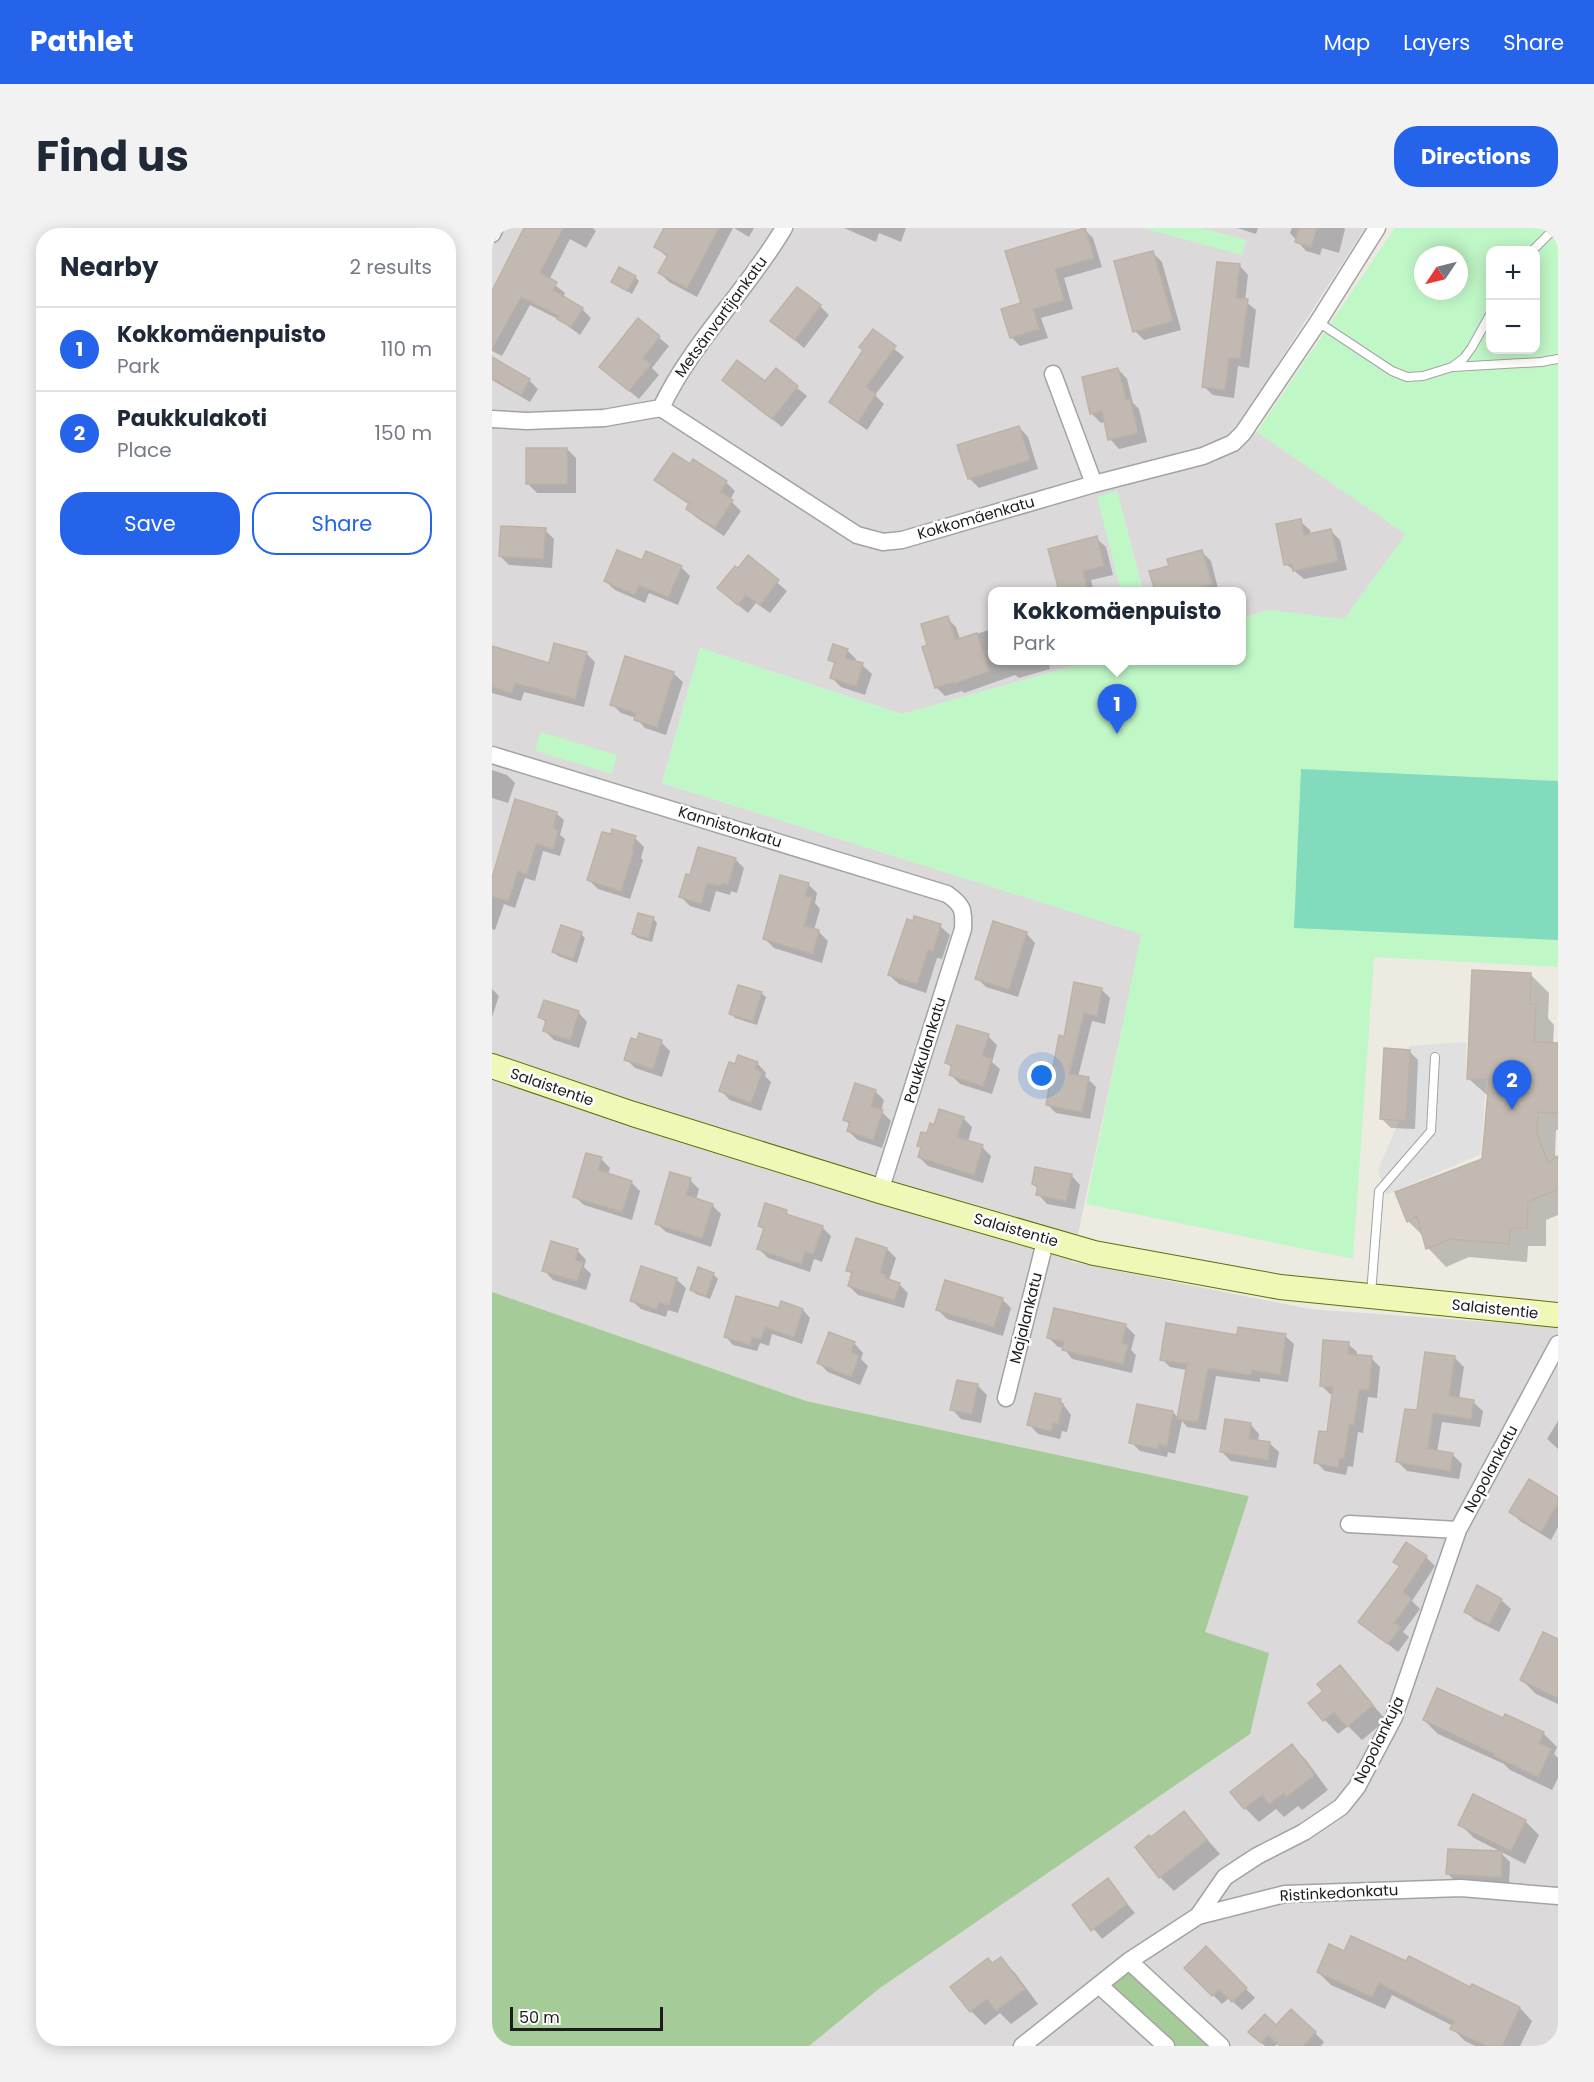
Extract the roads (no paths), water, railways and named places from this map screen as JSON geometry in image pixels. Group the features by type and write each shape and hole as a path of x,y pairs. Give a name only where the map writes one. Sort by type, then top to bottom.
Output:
{"street":[{"path":"492,234 495,228"},
{"name":"Metsänvartijankatu","path":"660,408 674,381 784,228"},
{"name":"Kokkomäenkatu","path":"660,408 845,529 862,538 883,542 902,540 1094,484 1203,456 1220,451 1233,443 1243,433 1318,322 1377,228"},
{"path":"1053,374 1094,484"},
{"path":"492,419 527,421 604,418 660,408"},
{"name":"Kannistonkatu","path":"492,755 947,894 962,908"},
{"name":"Paukkulankatu","path":"880,1191 963,929 962,908"},
{"name":"Salaistentie","path":"492,1066 633,1114 880,1191 1094,1253 1257,1283 1558,1316"},
{"name":"Majalankatu","path":"1006,1398 1046,1238"},
{"name":"Nopolankatu","path":"1349,1524 1458,1530 1558,1344"},
{"name":"Nopolankuja","path":"1198,1916 1225,1877 1341,1808 1358,1787 1394,1717 1458,1530"},
{"name":"Ristinkedonkatu","path":"1022,2046 1130,1961 1198,1916 1285,1894 1461,1888 1558,1896"},
{"path":"1130,1961 1221,2046"},
{"path":"1100,1986 1166,2046"}],"lane":[{"path":"1537,246 1555,228"},
{"path":"1318,322 1392,371 1407,377 1452,367 1558,359"},
{"path":"1452,367 1464,358 1486,322"},
{"path":"1371,1297 1378,1191 1431,1131 1435,1057"}],"place":[{"name":"Kokkomäenpuisto","path":"1117,734"},
{"name":"Paukkulakoti","path":"1512,1110"}]}
